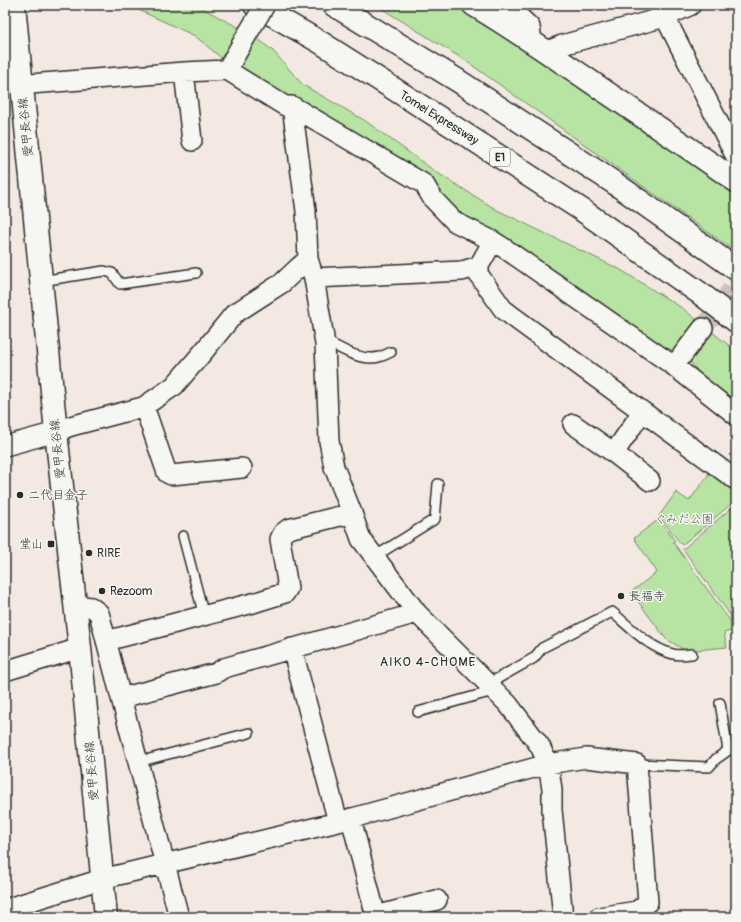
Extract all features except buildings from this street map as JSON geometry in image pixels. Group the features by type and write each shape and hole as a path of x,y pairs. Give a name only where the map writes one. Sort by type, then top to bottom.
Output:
{"main road":[{"name":"愛甲長谷線","path":"14,5 14,88 41,280 80,648 106,917"},
{"name":"Tomei Expressway","path":"255,5 320,42 582,210 701,294 736,321"},
{"path":"334,5 457,80 613,182 736,269"},
{"path":"474,5 540,47 736,181"}],"street":[{"path":"227,70 265,5"},
{"path":"508,5 530,27 540,47 562,45 663,11 691,5"},
{"path":"663,11 736,157"},
{"path":"14,88 30,84 227,70 285,106 292,106 424,184 432,199 455,222 493,241 674,366 736,415"},
{"path":"184,72 192,141"},
{"path":"292,106 306,211 308,260 314,278 324,340 329,441 334,467 361,539 374,557 417,613 508,704 540,746 548,764 552,789 552,810 563,917"},
{"path":"476,271 493,241"},
{"path":"5,446 56,432 71,426 143,407 174,386 234,314 282,284 299,266 308,260"},
{"path":"314,278 462,271 472,268 476,271 503,309 736,480"},
{"path":"674,366 703,328"},
{"path":"143,407 167,473 180,481 235,474"},
{"path":"614,453 642,412"},
{"path":"572,424 614,453 650,481"},
{"path":"106,641 286,593 288,588 280,539 283,533 288,530 352,513"},
{"path":"75,605 91,607 99,613 179,917"},
{"path":"121,698 216,672 224,668 292,648 417,613"},
{"path":"5,672 80,648"},
{"path":"292,648 376,917 430,900"},
{"path":"5,909 26,910 102,879 345,820 548,764 586,758 637,764 648,902 637,911 599,917"}],"lane":[{"path":"41,280 104,270 112,273 120,284 196,273"},
{"path":"324,340 348,352 367,359 379,357 391,352"},
{"path":"374,557 435,519 438,484"},
{"path":"183,536 204,616"},
{"path":"418,712 486,693 490,686 534,658 542,648 612,612 645,640 659,649 675,655 692,654"},
{"path":"637,764 709,767 716,759 731,748 720,703"},
{"path":"138,762 249,733"}],"green space":[{"path":"128,5 197,5 252,34 273,51 303,85 364,120 436,172 497,210 621,270 682,308 736,351 736,408 714,391 683,353 663,347 458,219 280,95 232,67 195,36"},
{"path":"376,5 453,5 540,58 736,189 736,252 466,61"},
{"name":"ぐみだ公園","path":"711,471 736,490 736,500 682,545 659,516 676,492 689,501"},
{"path":"736,504 736,623 683,549"},
{"path":"659,519 675,541 673,542 736,629 724,633 727,647 686,651 666,639 631,592 657,572 634,538"}],"tunnel":[{"path":"703,328 736,283"}],"place":[{"name":"二代目金子","path":"20,495"},
{"name":"堂山","path":"51,544"},
{"name":"RIRE","path":"89,553"},
{"name":"Rezoom","path":"102,591"},
{"name":"長福寺","path":"621,596"}],"district":[{"name":"AIKO 4-CHOME","path":"428,662"}]}
